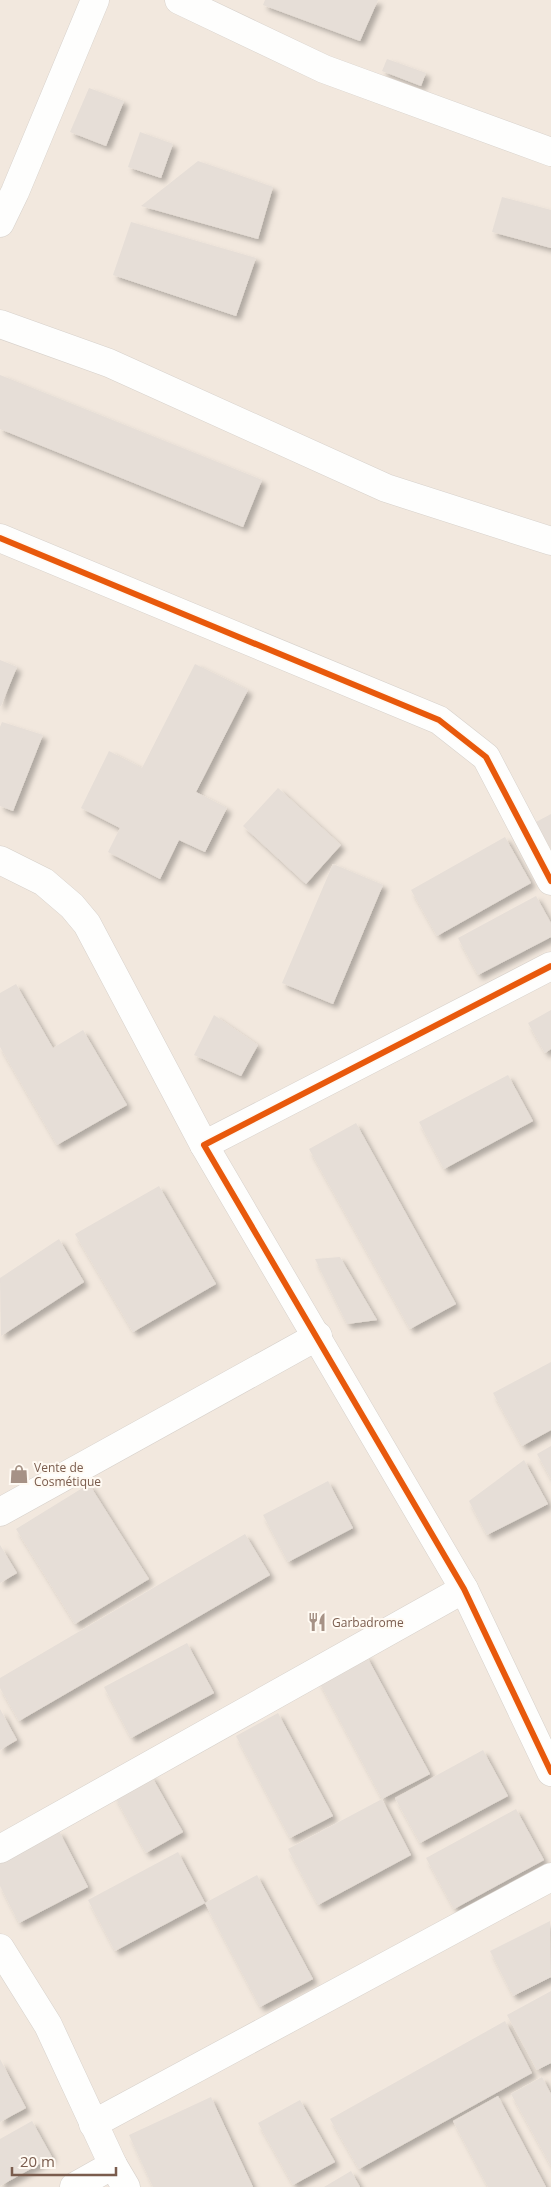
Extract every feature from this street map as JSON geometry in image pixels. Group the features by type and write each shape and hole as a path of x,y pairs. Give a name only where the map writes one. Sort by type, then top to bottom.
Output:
{"street":[{"path":"0,222 15,192 95,0"},
{"path":"179,0 324,69 551,152"},
{"path":"0,324 108,363 386,488 551,541"},
{"path":"0,538 438,720 486,757 551,881"},
{"path":"0,860 44,882 72,906 87,924 204,1145 318,1336 464,1589 551,1772"},
{"path":"204,1145 551,966"},
{"path":"0,1512 318,1336"},
{"path":"0,1849 464,1589"},
{"path":"93,2124 551,1877"},
{"path":"0,1948 48,2025 93,2124 120,2176 74,2187"}],"shaded area":[{"path":"0,0 551,0 551,2187 0,2187"}],"building":[{"path":"265,0 378,0 360,41 263,5"},
{"path":"387,59 426,73 421,86 382,71"},
{"path":"89,88 124,101 106,146 70,132"},
{"path":"140,132 173,144 161,178 128,167"},
{"path":"198,161 273,187 258,239 141,206"},
{"path":"502,197 551,210 551,248 492,232"},
{"path":"131,222 256,258 236,316 113,275"},
{"path":"0,375 262,480 243,527 0,429"},
{"path":"0,660 17,667 1,706 0,706"},
{"path":"195,664 248,690 196,792 227,808 205,852 179,840 160,879 108,852 120,828 81,808 109,751 142,768"},
{"path":"2,722 43,735 13,811 0,806 0,727"},
{"path":"278,788 341,845 306,884 243,826"},
{"path":"551,814 551,849 536,822"},
{"path":"505,837 531,883 437,936 411,890"},
{"path":"333,864 383,885 333,1004 282,983"},
{"path":"536,896 551,923 551,937 478,975 458,938"},
{"path":"16,984 53,1048 83,1030 127,1105 57,1145 0,1047 0,993"},
{"path":"551,1010 551,1049 545,1053 528,1023"},
{"path":"214,1015 258,1045 241,1076 194,1055"},
{"path":"508,1075 533,1121 444,1169 419,1122"},
{"path":"356,1123 456,1304 410,1329 309,1149"},
{"path":"159,1186 216,1284 133,1332 75,1234"},
{"path":"59,1239 84,1282 1,1336 0,1278"},
{"path":"340,1257 377,1320 347,1324 315,1259"},
{"path":"551,1362 551,1430 522,1446 493,1393"},
{"path":"551,1446 551,1479 537,1454"},
{"path":"524,1460 548,1504 487,1535 469,1501"},
{"path":"328,1481 353,1528 288,1562 263,1515"},
{"path":"89,1484 149,1579 75,1624 16,1529"},
{"path":"245,1534 270,1575 19,1721 0,1688 0,1678"},
{"path":"0,1545 17,1573 0,1583"},
{"path":"187,1643 214,1693 131,1738 104,1687"},
{"path":"366,1655 430,1774 382,1799 318,1680"},
{"path":"0,1709 17,1740 0,1750"},
{"path":"278,1713 333,1816 290,1838 236,1736"},
{"path":"483,1750 508,1796 420,1843 395,1798"},
{"path":"151,1775 183,1832 146,1853 114,1795"},
{"path":"382,1799 411,1855 318,1905 288,1849"},
{"path":"516,1809 544,1860 454,1909 426,1858"},
{"path":"59,1831 88,1887 19,1923 0,1886 0,1862"},
{"path":"178,1852 205,1903 115,1951 88,1900"},
{"path":"257,1875 313,1979 260,2007 205,1903"},
{"path":"550,1921 551,1977 513,1996 490,1951"},
{"path":"551,1991 551,2063 537,2070 507,2015"},
{"path":"505,2021 532,2073 359,2169 330,2119"},
{"path":"0,2059 26,2108 0,2122"},
{"path":"542,2077 551,2094 551,2166 511,2094"},
{"path":"498,2096 546,2187 488,2187 453,2121"},
{"path":"211,2097 253,2187 153,2187 129,2135"},
{"path":"300,2100 335,2162 293,2185 258,2123"},
{"path":"32,2121 52,2157 0,2186 0,2139"},
{"path":"351,2171 360,2187 324,2187"}],"cycle path":[{"path":"0,538 439,720 486,757 551,881"},
{"path":"551,966 204,1145 464,1589 551,1772"}],"place":[{"name":"Vente de Cosmétique","path":"19,1474"},
{"name":"Garbadrome","path":"317,1622"}]}
